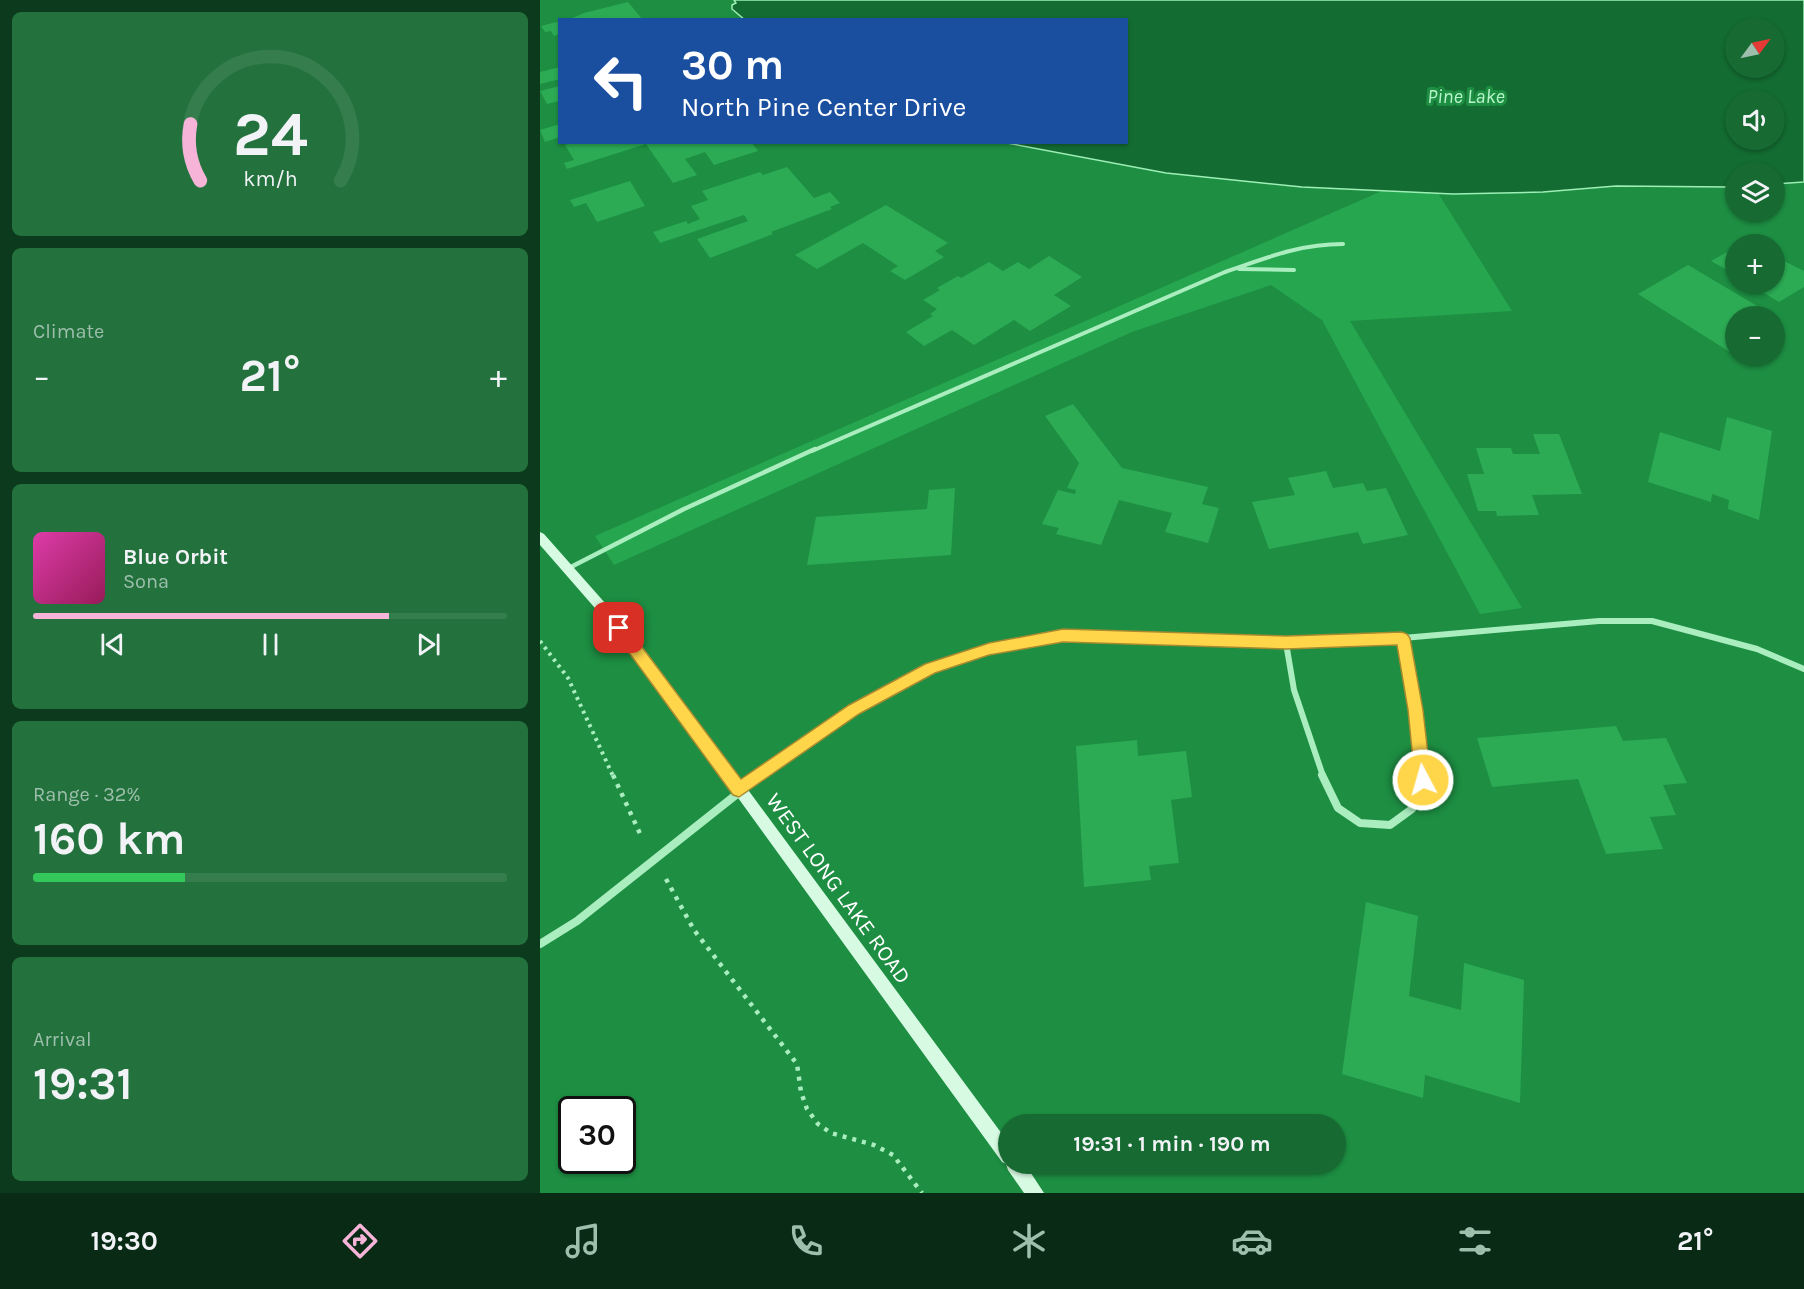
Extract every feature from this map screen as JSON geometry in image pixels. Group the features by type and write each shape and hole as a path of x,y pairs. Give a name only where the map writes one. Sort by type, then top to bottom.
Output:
{"main road":[{"name":"WEST LONG LAKE ROAD","path":"540,537 632,642 998,1142"},
{"path":"1021,1174 1035,1193"}],"street":[{"path":"540,945 577,921 739,790 854,709 930,669 989,649 1063,636 1286,643 1402,638 1599,621 1652,621 1757,649 1804,669"},
{"path":"1286,643 1297,700 1320,770 1338,808 1360,823 1390,825 1412,809 1423,780 1416,710 1402,638"}],"lane":[{"path":"567,569 684,509 862,428 1225,272 1294,248 1316,244 1343,244"},
{"path":"1225,272 1244,268 1294,270"}],"path":[{"path":"540,641 568,678 634,825 694,930 796,1064 807,1109 818,1124 831,1133 874,1145 893,1155 922,1193"}],"shaded area":[{"path":"1416,176 1438,193 1512,311 1350,321 1522,608 1480,614 1322,320 1271,285 1132,332 614,565 595,536"}],"water":[{"name":"Pine Lake","path":"734,0 1804,0 1804,182 1785,183 1785,162 1725,162 1725,187 1616,186 1543,192 1453,194 1302,187 1166,173 1012,144 1128,144 1128,18 743,18 732,9 732,5 736,3"}],"building":[{"path":"628,2 641,18 573,18"},
{"path":"558,22 558,35 554,36 551,31 545,32 541,26"},
{"path":"558,68 558,80 540,84 540,72"},
{"path":"558,86 558,101 547,104 540,91"},
{"path":"558,125 558,138 545,142 540,130"},
{"path":"646,144 567,169 564,163 574,160 565,145"},
{"path":"646,144 753,144 758,151 714,165 705,152 685,159 697,175 673,183"},
{"path":"787,167 814,198 830,192 840,203 830,207 832,209 771,232 773,234 710,258 697,239 748,221 744,215 660,243 653,232 686,221 688,224 700,219 691,206 708,200 702,191 760,172 763,175"},
{"path":"630,181 645,206 597,222 586,203 574,207 570,200"},
{"path":"886,205 948,243 935,251 944,257 905,280 890,271 898,266 863,243 817,269 795,255"},
{"path":"1725,253 1725,269 1711,261"},
{"path":"1049,256 1082,277 1054,295 1071,306 1030,331 1014,320 974,345 952,330 924,346 906,332 933,316 930,314 937,309 923,300 940,290 937,288 958,276 961,278 989,262 1003,271 1018,262 1029,269"},
{"path":"1785,262 1804,271 1804,287 1779,302 1766,294 1785,294"},
{"path":"1688,265 1725,287 1725,294 1737,294 1757,306 1725,306 1725,349 1638,294"},
{"path":"1073,404 1122,468 1208,487 1202,504 1219,508 1208,543 1165,532 1172,513 1119,500 1101,545 1056,534 1059,528 1042,524 1058,490 1075,494 1076,490 1067,488 1079,463 1045,416"},
{"path":"1727,417 1772,431 1759,520 1728,509 1729,500 1712,494 1711,502 1648,482 1660,432 1720,451"},
{"path":"1533,434 1559,434 1582,494 1532,495 1539,515 1497,516 1496,511 1478,511 1467,474 1484,474 1476,448 1511,448 1513,454 1540,454"},
{"path":"1326,471 1333,488 1363,483 1367,491 1386,488 1408,535 1363,544 1358,532 1269,549 1252,502 1295,495 1288,478"},
{"path":"955,488 951,555 807,565 816,517 927,509 929,490"},
{"path":"1616,726 1623,741 1666,738 1687,783 1663,785 1676,815 1650,817 1663,849 1606,854 1578,779 1492,787 1477,738"},
{"path":"1137,740 1138,756 1186,751 1192,797 1171,800 1179,863 1149,866 1151,880 1084,887 1076,746"},
{"path":"1366,902 1418,916 1409,996 1461,1010 1464,963 1524,980 1520,1103 1425,1075 1423,1098 1342,1074"}],"route":[{"path":"619,628 632,642 739,790 854,709 930,669 989,649 1063,636 1286,643 1402,638 1416,710 1423,780"}]}
